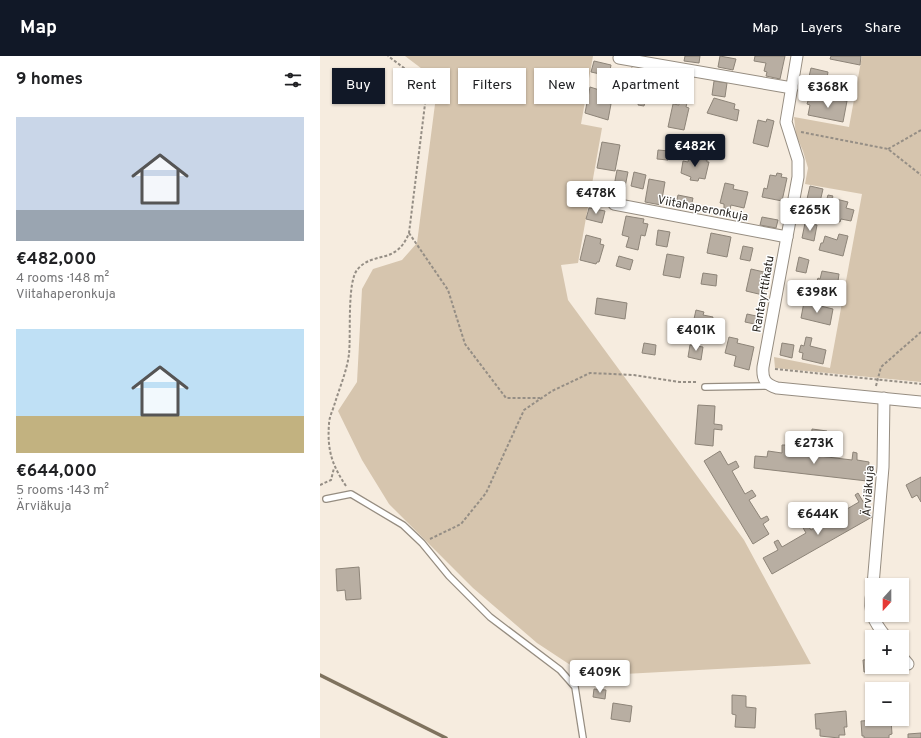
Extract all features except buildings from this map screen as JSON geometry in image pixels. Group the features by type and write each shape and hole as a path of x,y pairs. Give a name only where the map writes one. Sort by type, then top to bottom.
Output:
{"street":[{"name":"Rantayrttikatu","path":"763,367 799,169 787,129 787,114 797,56"},
{"path":"620,58 792,88"},
{"name":"Viitahaperonkuja","path":"614,204 787,237"},
{"path":"763,367 764,379 772,386 783,389 921,402"},
{"name":"Ärviäkuja","path":"874,578 883,467 879,397"}],"lane":[{"path":"703,384 772,386"},
{"path":"326,499 351,494 403,525 422,543 449,576 490,617 560,670 575,687 582,738"}],"path":[{"path":"351,494 334,468 331,455 328,422 349,355 352,282 357,270 366,262 395,253 404,245 409,234 426,96 420,80 388,56"},
{"path":"787,129 888,149 921,175"},
{"path":"888,149 921,130"},
{"path":"409,234 448,290 465,344 506,398 542,398"},
{"path":"879,397 876,379 881,367 921,332"},
{"path":"763,367 921,384"},
{"path":"422,543 461,524 486,493 524,410 552,391 590,373 634,375 703,384"},
{"path":"320,485 331,480 334,468"}],"shaded area":[{"path":"405,56 593,56 589,79 589,68 534,68 534,104 585,104 581,124 602,128 578,263 561,265 568,300 744,540 811,664 587,676 537,643 473,588 389,504 362,460 338,411 357,382 362,289 373,269 402,260 417,243 435,104 450,104 450,68 421,68"},
{"path":"862,56 921,56 921,382 775,368 774,357 830,368 862,194 805,184 808,168 796,135 794,117 849,127"}],"waterway":[{"path":"320,675 446,738"}]}
